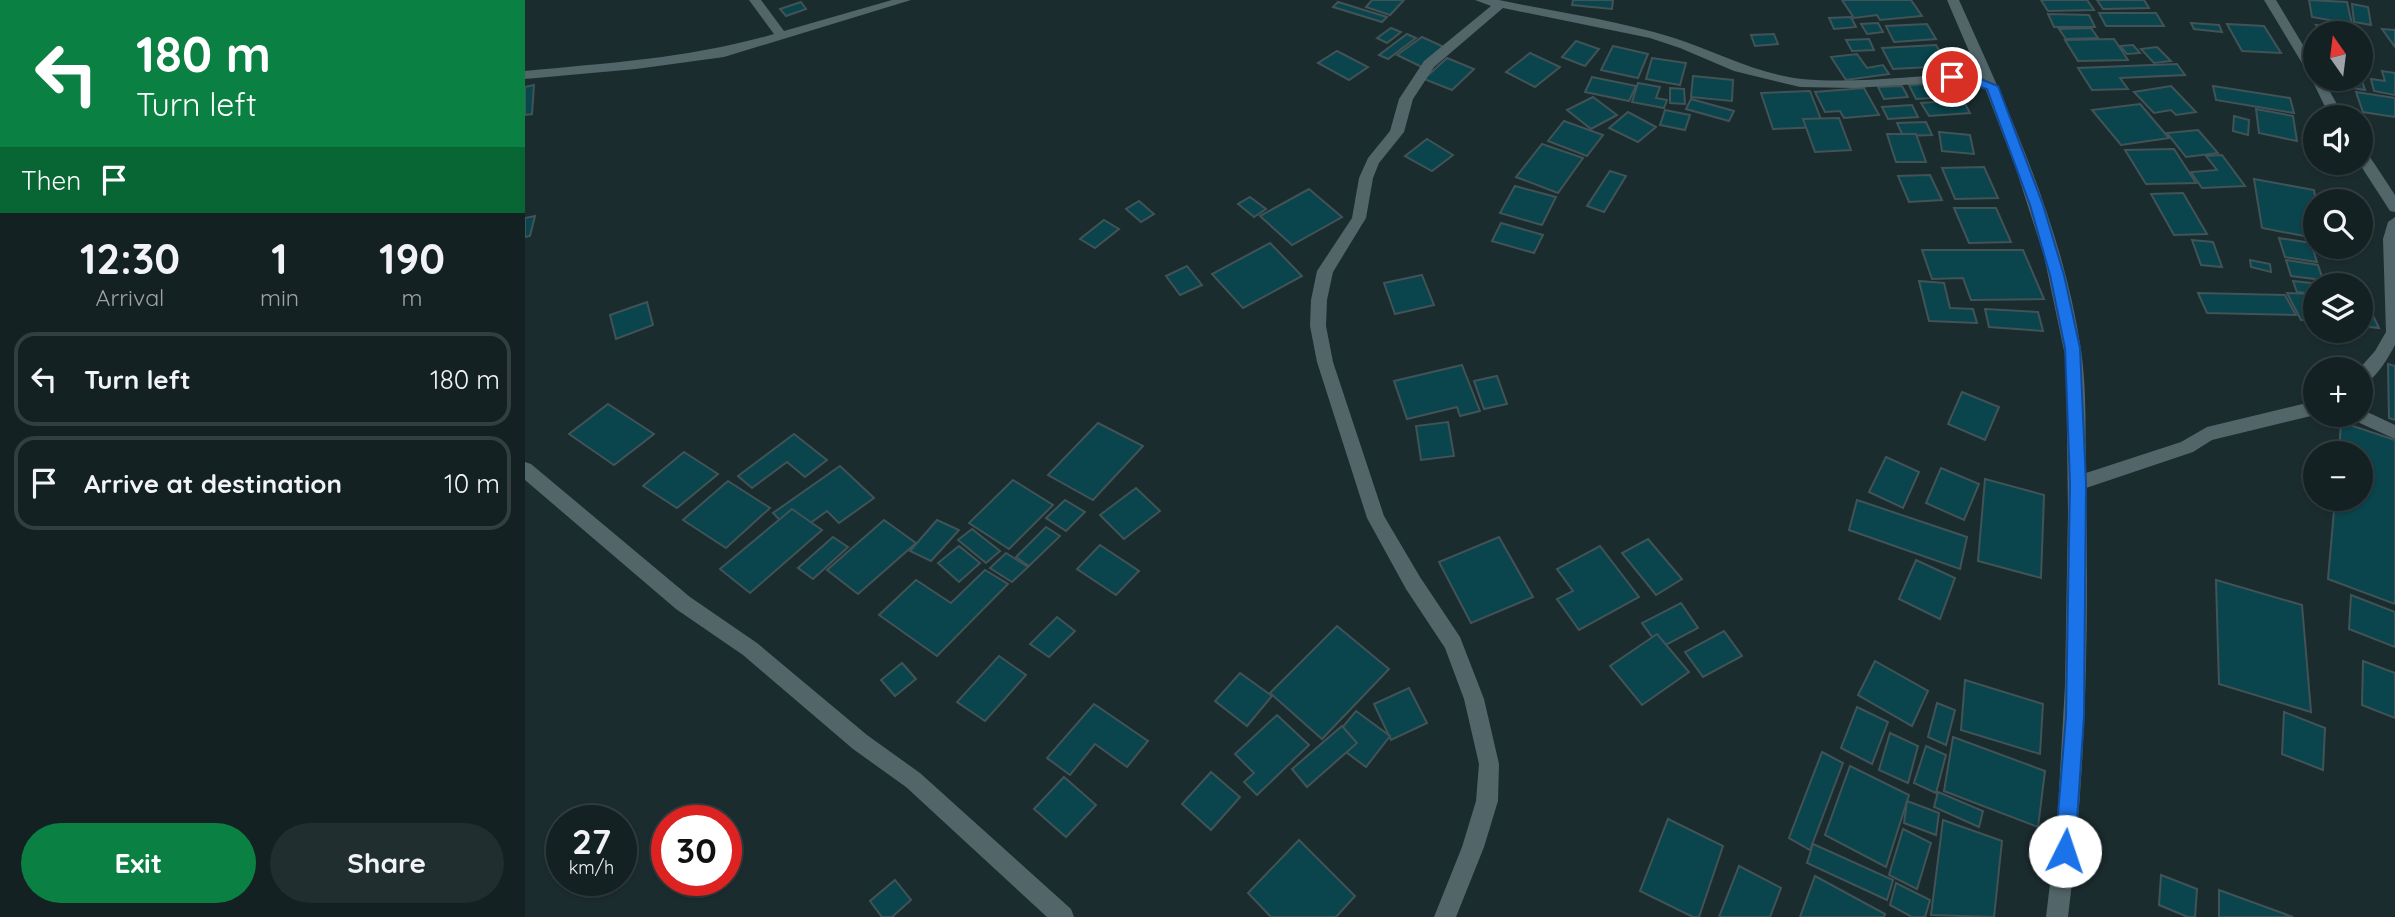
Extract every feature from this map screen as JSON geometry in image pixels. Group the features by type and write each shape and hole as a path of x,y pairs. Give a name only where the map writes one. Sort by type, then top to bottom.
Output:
{"street":[{"path":"755,0 782,37"},
{"path":"525,75 697,58 782,37 905,0"},
{"path":"1481,0 1652,35 1685,45 1739,68 1800,83 1855,84 1966,77 1992,86"},
{"path":"1953,0 1992,86 2037,205 2057,275 2073,348 2078,483 2075,716 2063,878 2057,917"},
{"path":"2270,0 2303,55"},
{"path":"1445,917 1473,847 1487,802 1489,764 1474,699 1453,643 1413,583 1376,518 1325,362 1318,326 1318,300 1325,271 1359,218 1366,178 1373,161 1397,132 1406,99 1430,64 1500,4"},
{"path":"2373,173 2395,207"},
{"path":"2373,364 2394,332 2391,239 2395,222"},
{"path":"2078,483 2187,447 2207,434 2303,411"},
{"path":"2373,423 2395,432"},
{"path":"525,469 683,603 750,649 860,742 912,780 1063,917"}],"building":[{"path":"1372,0 1404,0 1390,15 1366,7"},
{"path":"1573,0 1613,0 1612,9 1572,5"},
{"path":"1842,0 1911,0 1922,16 1880,20 1877,15 1854,18"},
{"path":"2041,0 2087,0 2094,10 2048,11"},
{"path":"2097,0 2144,0 2149,8 2103,9"},
{"path":"2309,0 2347,2 2351,21 2335,21 2312,17"},
{"path":"801,2 806,9 786,16 780,9"},
{"path":"1338,2 1387,17 1382,22 1333,7"},
{"path":"2352,4 2368,7 2370,21 2354,21"},
{"path":"2099,13 2156,13 2164,26 2106,26"},
{"path":"2048,14 2089,15 2095,27 2054,27"},
{"path":"1851,17 1856,27 1834,29 1829,18"},
{"path":"1878,23 1883,32 1867,34 1861,24"},
{"path":"2191,23 2219,25 2222,32 2194,29"},
{"path":"1927,24 1936,39 1894,42 1886,26"},
{"path":"2227,24 2264,26 2281,53 2242,51"},
{"path":"1391,28 1401,32 1387,43 1377,38"},
{"path":"2091,28 2098,38 2066,39 2059,29"},
{"path":"2382,29 2395,30 2395,47"},
{"path":"1407,34 1416,38 1388,59 1379,55"},
{"path":"1774,34 1778,44 1755,46 1751,35"},
{"path":"1422,37 1446,48 1422,67 1397,55"},
{"path":"1869,39 1874,50 1852,51 1846,40"},
{"path":"2114,39 2128,60 2078,61 2065,40"},
{"path":"1576,41 1599,49 1585,66 1562,57"},
{"path":"1936,45 1948,66 1893,69 1882,48"},
{"path":"2133,45 2140,53 2127,54 2120,46"},
{"path":"1613,46 1648,54 1638,78 1601,70"},
{"path":"2157,47 2171,61 2154,63 2141,49"},
{"path":"1337,51 1368,67 1349,80 1318,63"},
{"path":"1530,53 1560,67 1535,87 1506,72"},
{"path":"1857,54 1867,68 1883,65 1889,74 1846,80 1831,57"},
{"path":"1447,58 1474,69 1452,90 1424,79"},
{"path":"1652,58 1686,63 1680,85 1646,79"},
{"path":"2177,64 2185,75 2120,78 2128,89 2092,90 2078,68"},
{"path":"2382,71 2395,73 2395,95 2374,91 2373,79 2385,81"},
{"path":"1693,76 1733,80 1732,101 1691,97"},
{"path":"1592,77 1636,86 1629,101 1585,92"},
{"path":"1638,83 1660,87 1656,98 1667,100 1664,108 1632,102"},
{"path":"1958,83 1965,96 1916,99 1909,85"},
{"path":"534,85 532,114 525,115 525,87"},
{"path":"1902,86 1908,97 1884,99 1878,87"},
{"path":"2171,86 2196,112 2176,115 2171,110 2154,113 2134,92"},
{"path":"2213,86 2290,98 2294,113 2216,100"},
{"path":"1670,88 1684,89 1685,104 1670,103"},
{"path":"1864,88 1879,115 1844,118 1840,111 1825,112 1815,92"},
{"path":"1810,91 1824,127 1773,129 1761,93"},
{"path":"2356,92 2395,98 2395,117 2373,114 2373,105 2361,105"},
{"path":"1593,97 1617,115 1591,129 1567,110"},
{"path":"1691,99 1734,111 1729,121 1686,109"},
{"path":"1963,100 1970,113 1929,116 1921,103"},
{"path":"2140,104 2169,138 2121,145 2092,110"},
{"path":"1912,105 1918,117 1888,119 1882,107"},
{"path":"2256,109 2293,116 2297,141 2259,133"},
{"path":"1665,110 1690,115 1685,130 1660,125"},
{"path":"1628,112 1656,127 1638,142 1609,128"},
{"path":"2234,116 2249,120 2248,135 2233,131"},
{"path":"1839,118 1851,150 1815,152 1803,119"},
{"path":"1564,121 1603,135 1587,156 1548,141"},
{"path":"1926,122 1932,135 1903,136 1897,123"},
{"path":"2198,130 2218,153 2186,157 2167,133"},
{"path":"1939,132 1970,135 1974,154 1942,151"},
{"path":"1887,134 1916,134 1926,162 1896,162"},
{"path":"1427,139 1453,155 1432,171 1405,156"},
{"path":"1542,144 1583,158 1558,193 1516,177"},
{"path":"2174,149 2196,183 2146,184 2125,150"},
{"path":"2222,155 2245,186 2202,188 2191,172 2217,170 2206,156"},
{"path":"1984,167 1998,198 1955,199 1942,168"},
{"path":"1610,171 1626,176 1604,212 1587,206"},
{"path":"1930,175 1942,200 1909,202 1898,176"},
{"path":"2254,179 2309,189 2303,189 2303,236 2262,228"},
{"path":"1515,186 1556,197 1542,225 1500,213"},
{"path":"1309,189 1342,217 1292,245 1260,216"},
{"path":"2183,193 2207,234 2174,235 2151,194"},
{"path":"1250,197 1266,209 1254,217 1238,204"},
{"path":"1139,201 1154,214 1141,222 1126,209"},
{"path":"1954,208 1996,208 2011,242 1969,243"},
{"path":"535,216 530,236 525,237 525,218"},
{"path":"1104,220 1119,229 1095,248 1080,239"},
{"path":"1501,223 1543,235 1534,253 1492,241"},
{"path":"2279,238 2303,242 2303,259 2316,259 2317,262 2285,257"},
{"path":"2192,240 2213,242 2222,267 2201,265"},
{"path":"1270,243 1302,276 1243,308 1212,274"},
{"path":"1922,250 2023,250 2044,299 1971,300 1963,278 1932,279"},
{"path":"2250,260 2270,264 2271,272 2251,267"},
{"path":"2286,260 2318,265 2321,273 2303,273 2303,278 2291,276"},
{"path":"1187,266 1202,285 1180,295 1166,276"},
{"path":"1422,275 1434,305 1395,314 1384,283"},
{"path":"1919,281 1944,283 1950,308 1973,309 1977,323 1929,321"},
{"path":"2293,281 2303,282 2303,293 2297,292"},
{"path":"2198,293 2285,295 2296,315 2207,313"},
{"path":"2287,293 2303,294 2301,320"},
{"path":"647,302 653,325 616,339 610,315"},
{"path":"1985,309 2038,312 2043,331 1989,327"},
{"path":"2373,316 2379,328 2373,327"},
{"path":"2388,364 2395,366 2395,420 2389,418"},
{"path":"1462,365 1480,411 1460,416 1457,407 1407,419 1394,381"},
{"path":"1497,376 1507,404 1484,409 1474,381"},
{"path":"1962,392 1999,407 1985,440 1948,424"},
{"path":"608,404 654,434 614,465 569,434"},
{"path":"1448,422 1454,456 1421,460 1416,426"},
{"path":"1098,423 1143,446 1093,500 1048,475"},
{"path":"2341,427 2356,427 2395,440 2395,604 2328,579 2334,511 2373,511 2373,441 2340,441"},
{"path":"794,434 827,460 805,477 787,462 752,488 738,476"},
{"path":"684,452 718,474 677,508 643,486"},
{"path":"1886,457 1919,472 1903,508 1869,492"},
{"path":"840,466 874,498 839,523 827,511 794,535 773,513"},
{"path":"1941,468 1979,484 1964,520 1926,503"},
{"path":"1985,479 2044,495 2041,578 1978,561"},
{"path":"1013,480 1053,505 1009,549 969,523"},
{"path":"728,481 770,508 726,548 683,520"},
{"path":"1136,488 1160,511 1124,539 1100,515"},
{"path":"1065,500 1085,512 1066,531 1046,518"},
{"path":"1857,500 1967,537 1960,569 1849,530"},
{"path":"792,509 822,530 750,593 720,569"},
{"path":"884,520 916,543 858,594 827,570"},
{"path":"937,520 959,530 931,561 910,551"},
{"path":"1046,527 1060,536 1029,566 1016,557"},
{"path":"972,529 1000,551 986,563 958,540"},
{"path":"833,537 848,547 813,579 798,568"},
{"path":"1499,537 1533,597 1471,623 1439,562"},
{"path":"1648,539 1682,579 1656,595 1622,553"},
{"path":"1100,545 1139,571 1116,595 1077,569"},
{"path":"959,546 980,563 959,582 938,563"},
{"path":"1600,546 1639,597 1579,630 1557,599 1573,591 1557,569"},
{"path":"1006,553 1028,567 1012,582 990,568"},
{"path":"1916,560 1955,578 1940,619 1899,599"},
{"path":"985,570 1008,584 937,656 879,615 916,580 951,603"},
{"path":"2216,580 2302,605 2311,712 2219,684"},
{"path":"2351,595 2395,612 2395,647 2349,629"},
{"path":"1681,603 1698,628 1660,648 1642,623"},
{"path":"1057,617 1075,631 1049,657 1030,644"},
{"path":"1337,626 1389,669 1322,739 1270,693"},
{"path":"1724,631 1742,656 1703,677 1685,652"},
{"path":"1657,634 1689,672 1642,705 1610,666"},
{"path":"999,656 1026,675 985,721 957,702"},
{"path":"1875,661 1928,691 1912,726 1858,695"},
{"path":"2363,661 2395,673 2395,718 2362,705"},
{"path":"902,663 916,679 895,696 881,680"},
{"path":"1240,673 1272,696 1247,726 1215,701"},
{"path":"1965,680 2043,704 2040,754 1961,730"},
{"path":"1409,688 1427,723 1391,740 1374,704"},
{"path":"1937,703 1955,710 1946,745 1928,737"},
{"path":"1094,704 1148,741 1127,767 1095,744 1070,775 1047,758"},
{"path":"1857,707 1888,722 1872,764 1841,748"},
{"path":"1356,711 1390,736 1366,767 1331,741"},
{"path":"2284,712 2325,728 2323,770 2282,754"},
{"path":"1277,715 1309,745 1257,795 1244,782 1254,773 1235,754"},
{"path":"1342,726 1357,743 1307,787 1292,769"},
{"path":"1890,733 1918,746 1908,783 1879,770"},
{"path":"1953,737 2045,771 2038,827 1944,791"},
{"path":"1926,746 1946,755 1936,793 1914,783"},
{"path":"1822,752 1843,763 1810,850 1789,838"},
{"path":"1850,766 1909,795 1886,867 1825,835"},
{"path":"1211,772 1240,797 1211,830 1182,804"},
{"path":"1064,777 1096,805 1066,837 1034,809"},
{"path":"1938,792 1983,811 1979,827 1934,807"},
{"path":"1907,801 1939,813 1936,835 1904,823"},
{"path":"1668,819 1723,846 1699,917 1693,917 1640,891"},
{"path":"1943,820 2002,841 1994,917 1931,915"},
{"path":"1903,829 1931,843 1917,889 1889,875"},
{"path":"1299,840 1355,896 1336,917 1271,917 1248,893"},
{"path":"1813,844 1893,880 1887,900 1807,863"},
{"path":"1739,866 1781,888 1770,917 1719,917"},
{"path":"2161,875 2197,889 2195,917 2188,917 2159,905"},
{"path":"1815,876 1885,914 1884,917 1800,917"},
{"path":"895,880 911,900 892,917 882,917 870,901"},
{"path":"1896,883 1930,900 1925,917 1912,917 1890,905"},
{"path":"2219,890 2293,917 2219,917"}],"route":[{"path":"1952,77 1966,77 1992,86 2037,205 2057,275 2073,348 2078,483 2075,716 2065,851"}]}
